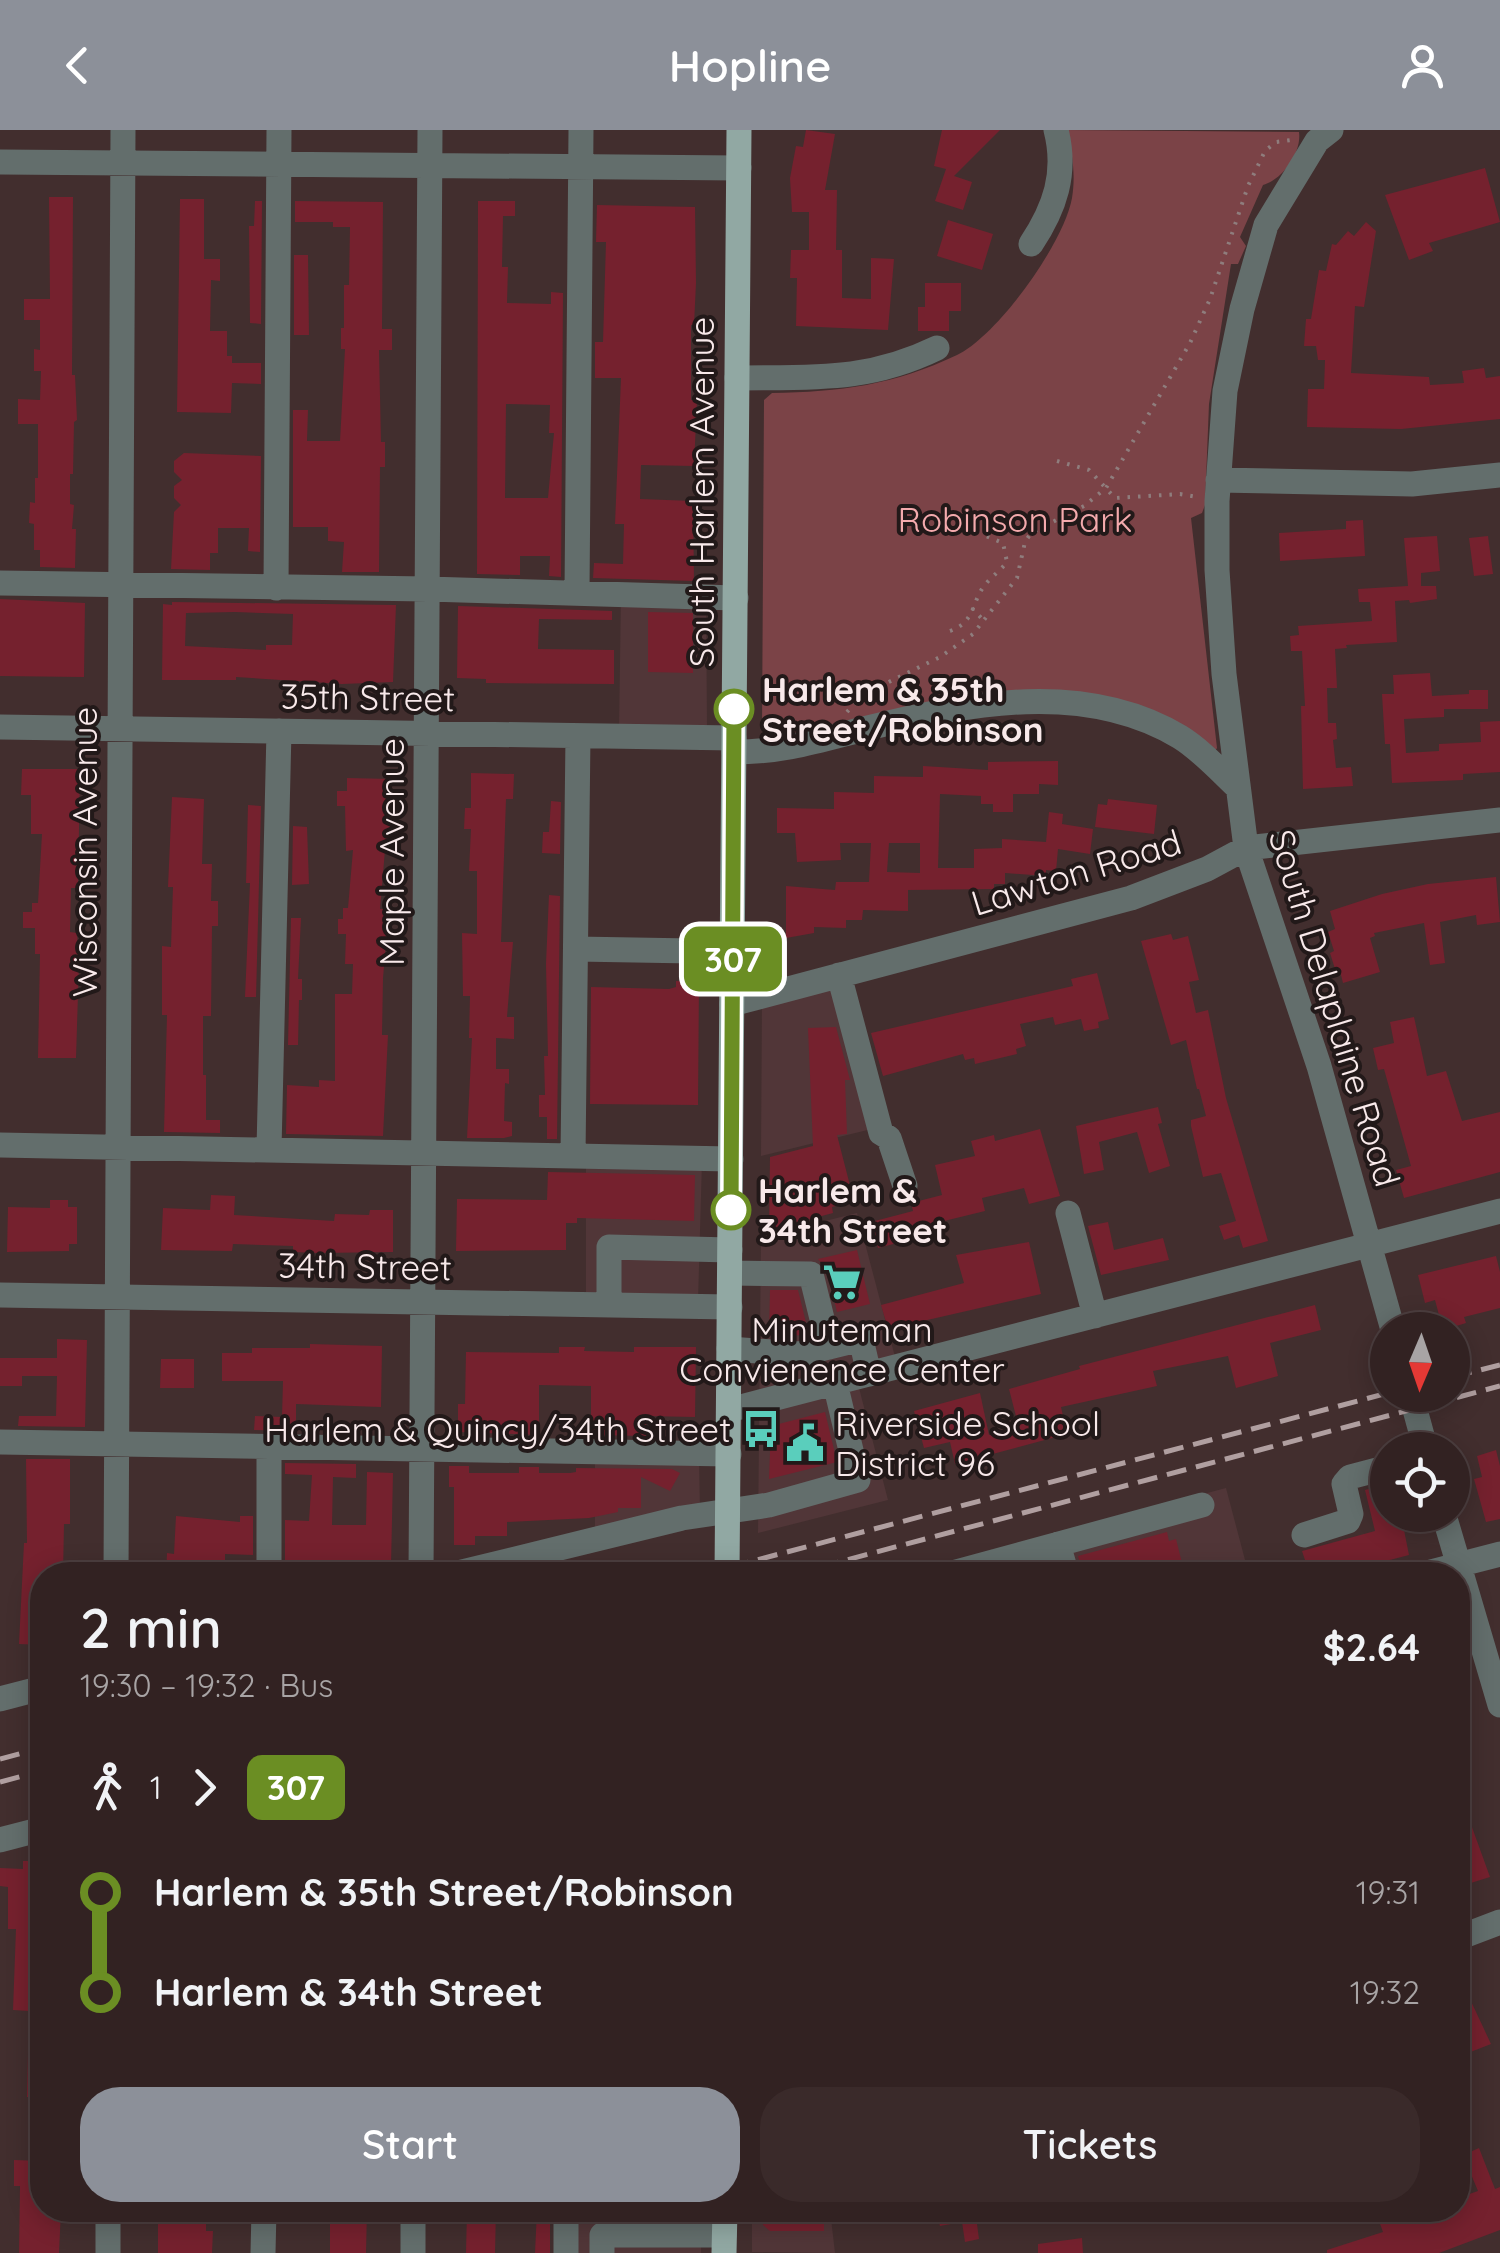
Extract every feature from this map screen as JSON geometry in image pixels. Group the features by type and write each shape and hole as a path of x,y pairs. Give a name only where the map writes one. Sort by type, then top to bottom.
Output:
{"main road":[{"name":"South Harlem Avenue","path":"728,1562 739,130"}],"street":[{"name":"Wisconsin Avenue","path":"116,1562 123,130"},
{"path":"276,588 280,130"},
{"name":"Maple Avenue","path":"421,1562 430,130"},
{"path":"576,592 581,130"},
{"path":"1031,244 1044,224 1059,184 1062,164 1056,130"},
{"name":"South Delaplaine Road","path":"1331,130 1317,140 1266,225 1242,308 1225,391 1216,570 1224,674 1246,848 1319,1066 1388,1312"},
{"path":"0,162 739,168"},
{"path":"737,378 858,376 937,348"},
{"path":"1217,491 1412,484 1500,475"},
{"path":"0,584 428,589 736,598"},
{"name":"35th Street","path":"0,727 578,736 734,745 775,752 971,707 1041,700 1125,713 1166,730 1185,740 1238,787"},
{"path":"269,1149 279,731"},
{"path":"573,1156 578,736"},
{"name":"Lawton Road","path":"732,1004 1131,898 1208,869 1246,848 1500,820"},
{"path":"576,949 693,951"},
{"path":"840,975 882,1134 890,1138 905,1186"},
{"path":"0,1146 731,1159"},
{"path":"729,1410 1500,1211"},
{"path":"1068,1212 1095,1316"},
{"path":"609,1305 610,1247 811,1274 828,1347"},
{"name":"34th Street","path":"0,1294 730,1307"},
{"path":"730,1349 800,1354 861,1339 869,1374"},
{"path":"800,1354 807,1390"},
{"path":"506,1562 728,1510 768,1505 858,1480 835,1383"},
{"path":"0,1442 728,1454"},
{"path":"269,1562 270,1447"},
{"path":"1304,1534 1348,1521 1351,1514 1344,1484 1350,1477 1370,1472"},
{"path":"994,1562 1202,1505"},
{"path":"1449,1532 1456,1562"},
{"path":"1058,1544 1063,1562"},
{"path":"1466,1562 1500,1554"},
{"path":"1470,1607 1500,1705"},
{"path":"0,1699 30,1691"},
{"path":"0,1840 30,1831"},
{"path":"1470,1933 1500,1922"},
{"path":"108,2222 108,2253"},
{"path":"263,2253 264,2222"},
{"path":"413,2222 413,2253"},
{"path":"566,2222 566,2253"},
{"path":"602,2253 602,2235 724,2233"}],"path":[{"path":"851,732 845,720 847,711 862,695 940,657 973,634 1017,578 1031,534 1084,506 1106,488 1201,321 1235,219 1265,152 1276,142 1300,140"},
{"path":"1057,460 1089,470 1110,495 1122,499 1217,491"},
{"path":"950,631 958,628 973,610 983,587 1007,562 1002,543 986,536"},
{"path":"1006,554 1024,551"},
{"path":"973,610 984,621"}],"shaded area":[{"path":"706,592 707,727 619,731 621,593"},
{"path":"846,972 884,1126 761,1156 762,994"},
{"path":"586,1159 702,1161 698,1302 586,1301"},
{"path":"857,1213 899,1372 858,1384 888,1500 758,1533 761,1237"},
{"path":"595,1453 699,1457 700,1511 595,1537"},
{"path":"1226,1488 1246,1562 948,1562"},
{"path":"569,2222 701,2222 701,2253 569,2253"},
{"path":"752,2222 831,2222 835,2253 752,2252"}],"green space":[{"name":"Robinson Park","path":"1067,130 1299,132 1289,164 1277,178 1263,185 1240,237 1246,246 1238,264 1231,264 1209,404 1205,505 1202,513 1191,518 1217,748 1215,751 1098,701 799,735 767,732 762,729 764,400 772,393 821,391 889,380 957,355 991,328 1027,286 1066,217 1074,180"}],"building":[{"path":"806,130 835,134 825,190 837,190 836,250 842,250 842,298 871,299 871,258 894,259 888,330 796,326 797,278 790,278 791,250 809,250 809,212 792,212 790,178 796,146 803,147"},
{"path":"942,130 1000,130 954,176 972,182 963,210 935,201 946,169 934,166"},
{"path":"1485,168 1500,222 1429,243 1433,251 1409,260 1385,195"},
{"path":"49,197 73,197 72,375 77,420 70,504 74,505 72,529 76,529 75,568 40,567 40,550 34,550 34,524 29,523 30,502 35,503 38,478 38,424 18,424 18,399 40,400 41,371 34,371 34,349 40,350 40,320 24,320 24,299 50,299"},
{"path":"180,199 204,199 204,259 220,259 220,281 211,280 210,331 227,331 227,356 232,356 232,363 261,363 261,384 232,383 231,413 177,412"},
{"path":"255,201 262,201 261,324 250,323 249,226 254,226"},
{"path":"295,201 383,202 382,329 392,329 392,350 379,350 385,467 380,467 379,572 342,572 344,542 328,541 328,527 293,527 293,410 308,410 307,441 340,441 345,349 341,349 341,328 344,285 349,285 350,227 333,227 333,222 295,222"},
{"path":"478,201 515,201 515,216 503,216 502,267 508,267 507,303 551,304 551,292 563,293 561,577 549,576 550,556 520,556 520,575 477,574","holes":["506,404 550,405 549,433 554,433 548,498 505,498"]},
{"path":"597,205 695,207 696,283 691,325 691,400 697,400 694,466 641,465 640,499 693,501 694,581 593,578 594,563 623,564 624,524 615,524 621,378 595,378 595,342 603,342 606,242 596,242"},
{"path":"948,220 993,234 982,270 937,256"},
{"path":"1366,222 1376,231 1364,307 1355,306 1351,373 1429,377 1430,385 1464,383 1462,371 1484,368 1486,378 1500,376 1500,419 1401,429 1307,427 1308,389 1324,389 1325,360 1318,360 1316,346 1304,346 1306,319 1311,319 1319,270 1326,271 1332,244 1336,245 1348,231 1354,236"},
{"path":"294,255 308,255 309,335 294,335"},
{"path":"925,283 961,283 961,311 949,311 949,331 918,331 918,307 925,307"},
{"path":"184,453 261,456 260,552 248,551 249,528 218,528 218,553 210,553 210,570 171,569 174,512 181,505 174,498 174,486 182,480 174,472 174,461"},
{"path":"1363,520 1365,556 1280,561 1279,533 1346,529 1346,521"},
{"path":"1437,536 1440,571 1421,573 1421,586 1436,586 1437,599 1395,601 1397,642 1335,649 1337,688 1327,688 1328,723 1336,723 1336,768 1351,767 1353,786 1303,789 1302,651 1291,651 1290,636 1299,635 1298,626 1372,621 1370,602 1359,602 1358,589 1408,586 1404,538"},
{"path":"1488,536 1493,574 1474,576 1469,538"},
{"path":"0,599 85,603 84,677 0,676"},
{"path":"163,604 396,605 393,682 342,684 236,677 162,680","holes":["186,613 293,614 292,645 266,645 266,650 185,646"]},
{"path":"458,606 612,611 612,620 539,619 538,649 614,650 614,684 486,683 486,679 457,678"},
{"path":"648,612 693,613 693,673 648,672"},
{"path":"1430,673 1432,696 1488,690 1488,709 1444,709 1444,717 1404,719 1406,753 1439,751 1439,744 1481,742 1480,722 1500,721 1500,772 1463,774 1463,780 1392,783 1382,694 1394,694 1393,675"},
{"path":"1058,761 1058,785 1039,784 1039,794 1013,794 1013,812 993,812 993,804 981,804 981,796 940,794 938,868 974,868 974,849 1002,848 1002,839 1046,842 1049,812 1063,814 1062,824 1093,829 1090,854 1058,849 1056,871 1046,870 1046,876 1005,873 1005,884 994,884 994,889 908,890 908,911 863,910 862,920 846,920 846,928 814,927 814,933 786,938 786,886 835,890 836,882 869,882 871,843 840,843 841,860 797,862 795,833 777,833 777,808 834,809 834,792 874,793 874,776 923,777 923,766 988,770 988,762","holes":["889,843 920,843 920,873 887,872"]},
{"path":"22,769 80,769 78,888 71,888 70,932 77,933 79,962 76,1058 38,1058 40,954 35,954 35,928 23,928 23,912 32,912 32,903 38,903 42,834 31,834 31,795 21,795"},
{"path":"471,773 514,774 513,799 506,799 501,942 513,942 507,1017 514,1017 514,1039 496,1038 496,1069 509,1069 504,1121 512,1122 512,1136 504,1138 467,1138 472,1038 470,996 463,996 462,933 477,934 477,871 469,871 471,829 464,829 465,808 471,808"},
{"path":"347,778 392,779 392,850 385,850 380,909 389,909 383,978 382,1035 388,1035 383,1136 286,1134 287,1085 319,1087 319,1080 335,1081 335,994 352,994 353,964 345,964 346,934 338,934 338,919 343,919 343,908 348,908 353,850 346,851 345,806 337,806 337,791 347,791"},
{"path":"172,797 204,799 202,864 212,864 211,901 218,901 218,926 212,926 211,1016 203,1016 203,1075 206,1120 220,1120 220,1133 164,1132 167,1015 162,1015 162,946 171,947 173,887 168,887"},
{"path":"1108,799 1157,805 1154,834 1095,827 1098,804 1107,805"},
{"path":"551,801 561,802 560,854 542,853 543,832 549,832"},
{"path":"248,805 261,806 256,997 245,997 250,883 246,883"},
{"path":"293,826 307,827 309,884 292,885"},
{"path":"1496,877 1500,922 1477,925 1476,915 1440,922 1445,963 1430,965 1424,923 1374,933 1370,938 1380,972 1343,983 1330,953 1334,951 1328,932 1335,929 1330,911 1428,884"},
{"path":"549,895 560,896 557,1139 547,1139 547,1117 539,1117 539,1095 545,1095 544,1056 548,1056"},
{"path":"291,918 301,918 298,1045 288,1045"},
{"path":"1171,934 1173,940 1188,936 1199,980 1189,982 1196,1013 1208,1010 1226,1098 1268,1241 1243,1248 1239,1235 1224,1240 1219,1226 1236,1221 1221,1173 1203,1177 1191,1126 1191,1120 1206,1116 1199,1089 1186,1040 1171,1045 1141,941"},
{"path":"1097,973 1109,1019 1098,1022 1099,1028 1084,1031 1081,1019 1055,1025 1053,1017 1020,1024 1026,1046 1016,1049 1017,1054 975,1064 974,1058 965,1060 963,1054 883,1076 871,1033 1073,986 1071,979"},
{"path":"676,981 699,982 698,1105 590,1104 591,987 669,989 676,987"},
{"path":"1414,1017 1427,1076 1446,1071 1462,1121 1500,1112 1500,1172 1404,1198 1396,1170 1411,1166 1384,1069 1378,1070 1373,1048 1394,1043 1390,1022"},
{"path":"836,1027 850,1080 845,1080 847,1134 837,1135 854,1201 832,1207 833,1213 769,1230 770,1157 813,1146 808,1028"},
{"path":"1158,1107 1162,1123 1158,1124 1170,1166 1149,1173 1137,1132 1099,1142 1104,1170 1084,1174 1076,1126"},
{"path":"1040,1129 1060,1196 1029,1204 1024,1188 982,1198 985,1211 899,1232 901,1242 878,1248 871,1222 913,1211 911,1203 942,1195 935,1165 975,1156 971,1141 994,1135 995,1141"},
{"path":"548,1172 695,1175 694,1221 577,1218 577,1223 566,1223 566,1250 456,1251 457,1199 547,1200"},
{"path":"211,1195 235,1196 234,1215 334,1221 335,1214 369,1215 370,1210 393,1210 393,1252 293,1252 293,1246 233,1244 232,1251 161,1250 163,1208 210,1210"},
{"path":"50,1200 68,1200 68,1207 77,1207 77,1244 69,1244 69,1251 7,1252 8,1207 50,1208"},
{"path":"1108,1222 1114,1250 1163,1238 1169,1260 1101,1275 1088,1226"},
{"path":"1029,1242 1041,1294 888,1329 881,1305 964,1283 956,1255"},
{"name":"Minuteman Convienence Center","path":"857,1250 870,1304 837,1312 827,1270 818,1259"},
{"path":"1496,1256 1500,1308 1470,1316 1470,1312 1438,1312 1435,1300 1425,1303 1418,1275"},
{"path":"770,1290 798,1290 809,1335 769,1336"},
{"path":"1315,1305 1321,1330 1270,1343 1278,1376 1236,1388 1228,1356 1153,1371 1157,1386 1061,1407 1067,1434 955,1464 950,1442 924,1448 914,1411 980,1393 989,1435 1019,1428 1009,1389 1080,1369 1079,1366"},
{"path":"57,1339 87,1340 85,1427 18,1426 19,1416 56,1416 57,1376 22,1376 22,1386 0,1386 0,1358 57,1358"},
{"path":"310,1344 382,1346 381,1407 296,1404 296,1431 254,1430 255,1416 282,1417 283,1381 222,1381 222,1353 252,1353 252,1348 310,1348"},
{"path":"559,1347 634,1352 634,1347 696,1347 695,1417 646,1416 646,1436 591,1435 591,1386 539,1385 539,1435 458,1432 458,1404 465,1404 466,1352 559,1353"},
{"path":"161,1359 194,1359 194,1388 160,1388"},
{"name":"Riverside School District 96","path":"825,1412 837,1462 769,1479 771,1426"},
{"path":"1496,1450 1500,1466 1500,1519 1486,1522 1474,1479 1482,1477 1477,1456"},
{"path":"26,1459 70,1459 70,1524 64,1524 63,1562 30,1562 30,1644 19,1644 27,1543"},
{"path":"285,1463 356,1464 356,1478 333,1477 332,1525 366,1525 367,1472 393,1473 391,1562 285,1562 285,1520 309,1521 312,1475 285,1474"},
{"path":"449,1466 469,1466 469,1473 519,1473 519,1467 539,1467 539,1473 570,1473 576,1472 576,1468 672,1469 680,1473 670,1491 641,1477 641,1508 618,1508 618,1512 589,1518 507,1522 507,1536 475,1536 475,1545 454,1545 454,1487 449,1487"},
{"path":"176,1516 240,1522 240,1516 253,1516 253,1555 225,1554 225,1562 167,1562 167,1553 174,1554"},
{"path":"1167,1532 1169,1541 1176,1539 1182,1562 1080,1562 1078,1556"},
{"path":"1371,1532 1404,1532 1409,1555 1382,1562 1306,1562 1302,1551"},
{"path":"1470,1822 1490,1877 1470,1883"},
{"path":"23,1861 30,1861 30,2097 29,2011 13,2010 16,1929 8,1929 8,1887 0,1886 0,1868 23,1869"},
{"path":"1470,1999 1491,2044 1470,2052"},
{"path":"1479,2148 1495,2189 1500,2187 1500,2230 1439,2253 1327,2253 1383,2232 1379,2222 1470,2222 1470,2194 1478,2191 1470,2172 1470,2152"},
{"path":"14,2160 30,2161 30,2222 60,2222 59,2253 19,2253 20,2186 14,2186"},
{"path":"158,2222 206,2222 206,2231 213,2231 212,2253 158,2253"},
{"path":"330,2222 367,2222 366,2253 330,2253"},
{"path":"467,2222 496,2222 495,2253 466,2253"},
{"path":"536,2222 550,2222 550,2253 535,2253"},
{"path":"824,2222 824,2231 770,2231 763,2225"},
{"path":"962,2222 980,2222 979,2239 965,2242"},
{"path":"1082,2238 1083,2253 1038,2253 1038,2244"}],"railway":[{"path":"1470,1372 1500,1365"},
{"path":"839,1562 1500,1386"},
{"path":"749,1562 1370,1398"},
{"path":"0,1759 30,1751"},
{"path":"0,1782 30,1774"}],"bus line":[{"name":"307","path":"731,1210 734,709"}],"place":[{"name":"Harlem & 35th Street/Robinson","path":"734,709"},
{"name":"Harlem & 34th Street","path":"731,1210"},
{"name":"Minuteman Convienence Center","path":"842,1282"},
{"name":"Harlem & Quincy/34th Street","path":"761,1429"},
{"name":"Riverside School District 96","path":"805,1443"}]}
